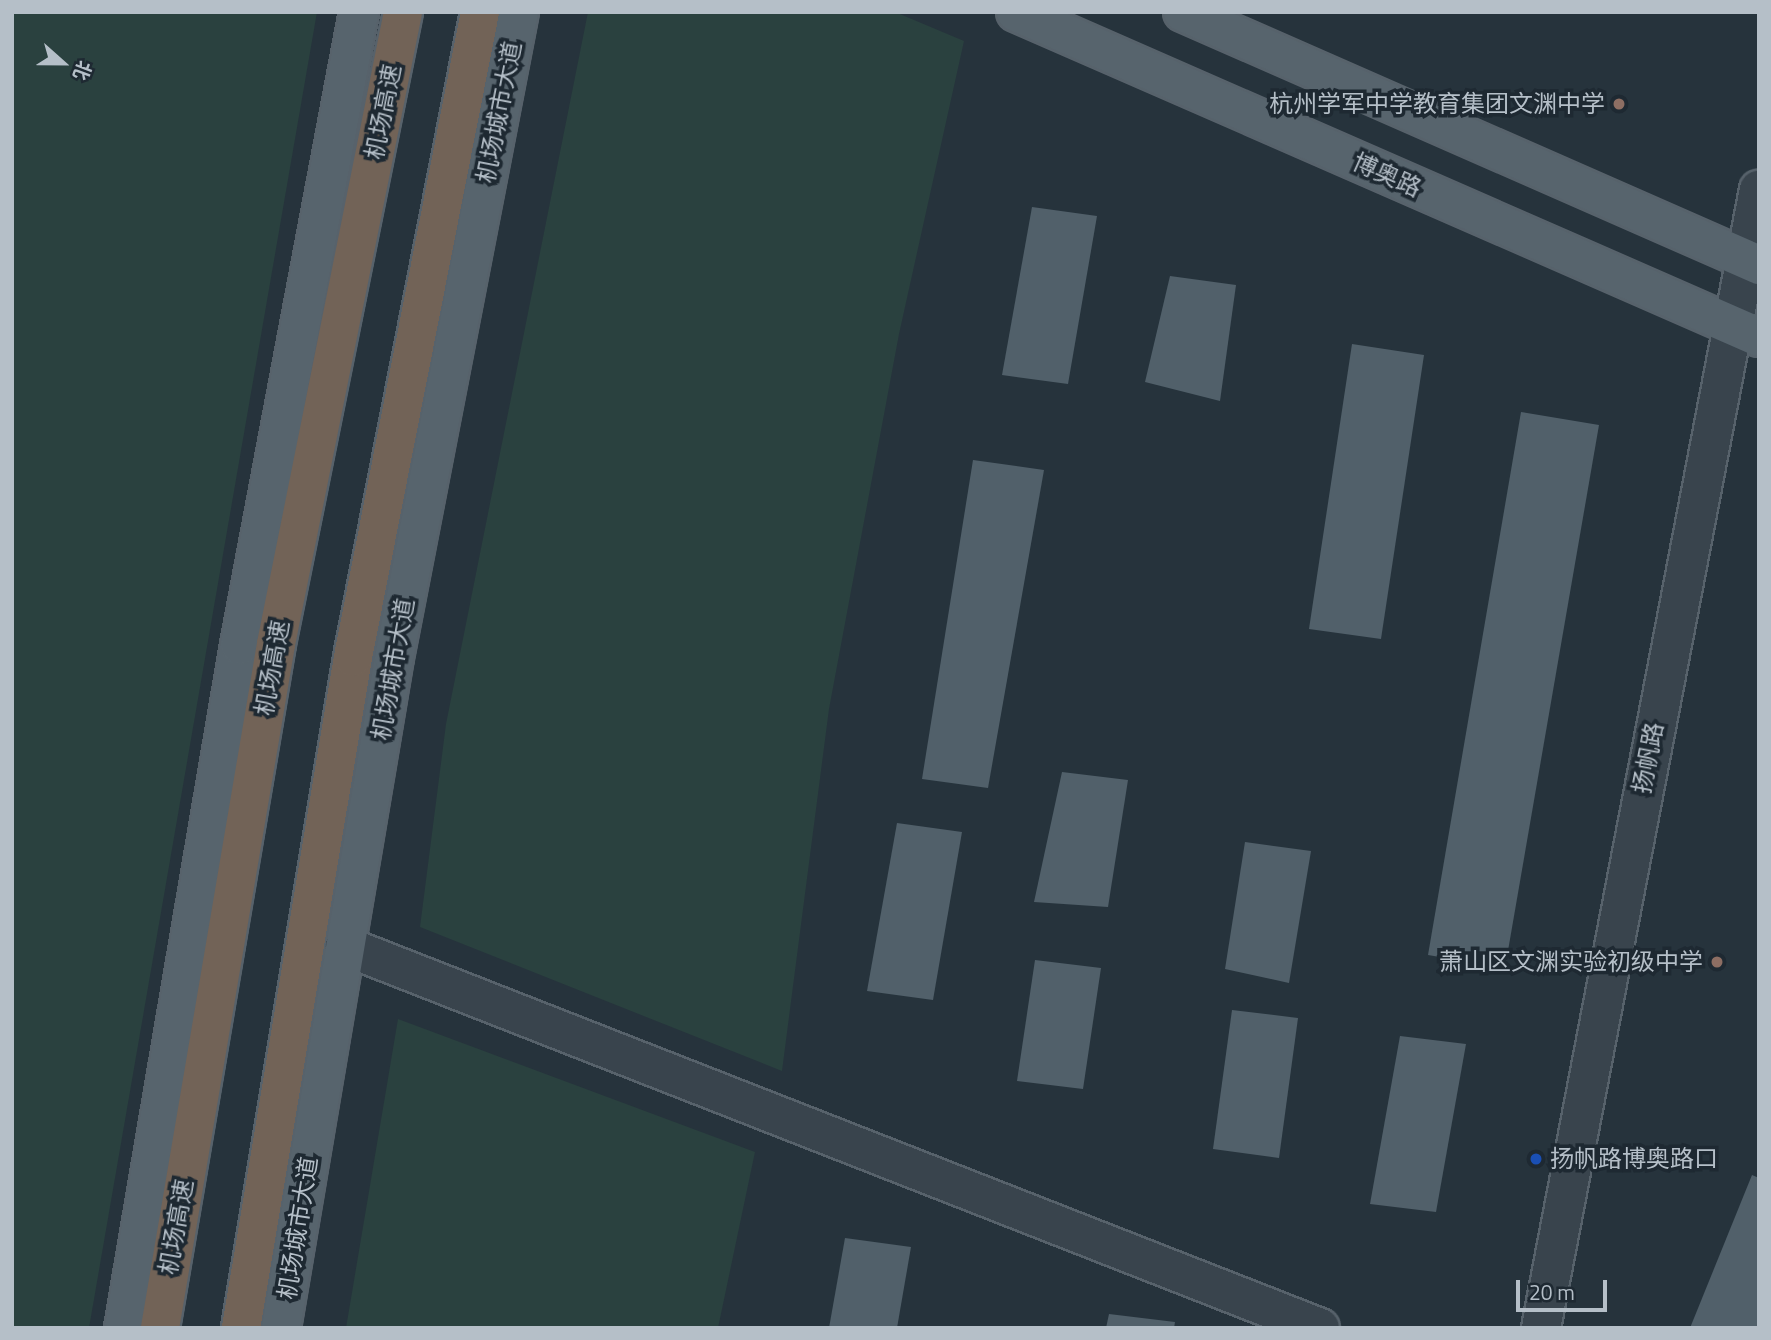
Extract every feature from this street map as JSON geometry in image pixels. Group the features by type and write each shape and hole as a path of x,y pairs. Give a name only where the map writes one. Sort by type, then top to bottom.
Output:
{"highway":[{"name":"机场高速","path":"160,1328 276,644 403,12"},
{"path":"241,1328 353,657 480,12"}],"main road":[{"path":"124,1328 240,645 359,12"},
{"name":"机场城市大道","path":"281,1328 394,658 519,12"},
{"name":"博奥路","path":"1016,12 1745,331"},
{"path":"1184,12 1751,262"}],"street":[{"name":"扬帆路","path":"1541,1328 1745,331 1759,190"},
{"path":"345,946 1320,1328"}],"green space":[{"path":"12,12 317,12 89,1328 12,1328"},
{"path":"588,12 895,12 964,41 899,334 829,709 782,1071 420,927 446,724"},
{"path":"398,1019 755,1152 718,1328 346,1328"}],"building":[{"path":"1032,207 1097,216 1068,384 1002,375"},
{"path":"1170,276 1236,285 1220,401 1145,382"},
{"path":"1352,344 1424,355 1381,639 1309,629"},
{"path":"1521,412 1599,425 1505,968 1428,955"},
{"path":"973,460 1044,470 988,788 922,779"},
{"path":"1062,772 1128,780 1108,907 1034,902"},
{"path":"897,823 962,832 933,1000 867,991"},
{"path":"1245,842 1311,851 1289,983 1225,969"},
{"path":"1035,960 1101,968 1083,1089 1017,1081"},
{"path":"1232,1010 1298,1018 1279,1158 1213,1149"},
{"path":"1400,1036 1466,1044 1436,1212 1370,1204"},
{"path":"1752,1175 1759,1178 1759,1328 1690,1328"},
{"path":"845,1238 911,1247 897,1328 829,1328"},
{"path":"1109,1314 1175,1322 1174,1328 1106,1328"}],"place":[{"name":"杭州学军中学教育集团文渊中学","path":"1619,104"},
{"name":"萧山区文渊实验初级中学","path":"1717,962"},
{"name":"扬帆路博奥路口","path":"1536,1159"}]}
